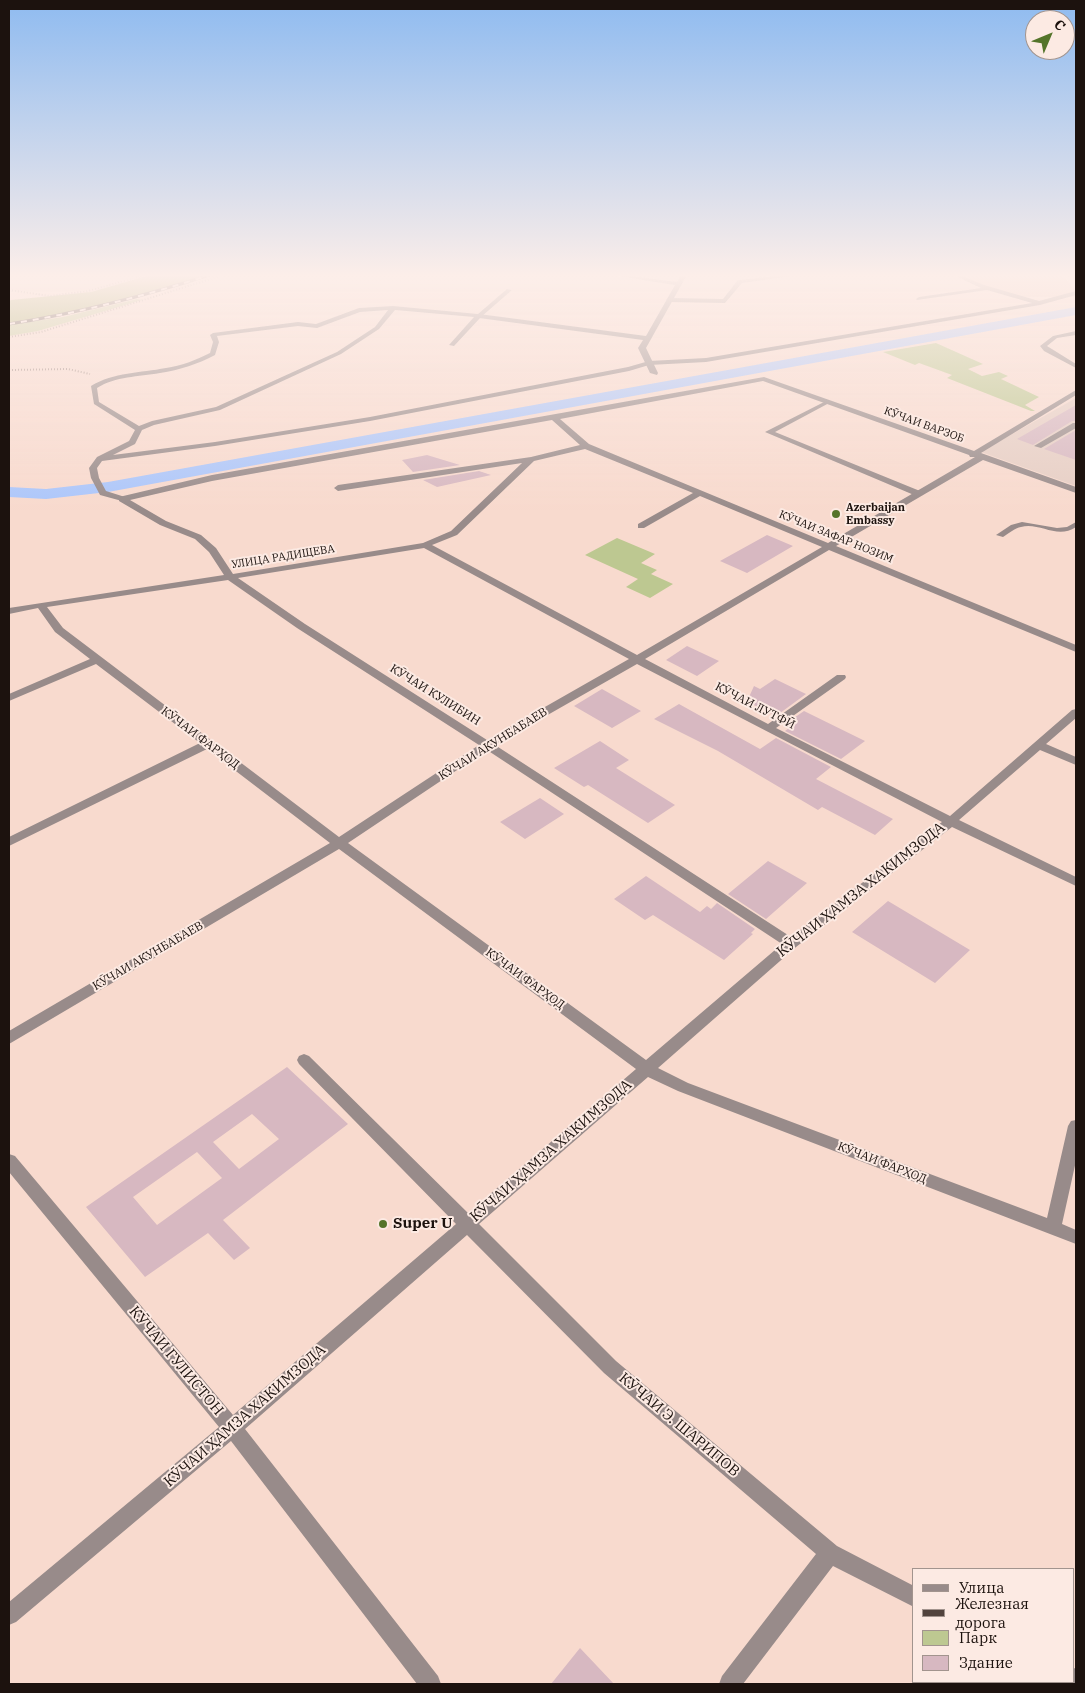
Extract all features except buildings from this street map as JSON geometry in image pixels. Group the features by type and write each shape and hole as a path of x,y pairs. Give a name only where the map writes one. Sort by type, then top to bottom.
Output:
{"street":[{"path":"644,352 654,373"},
{"name":"КӮЧАИ ВАРЗОБ","path":"553,417 764,379 1076,490"},
{"name":"КӮЧАИ АКУНБАБАЕВ","path":"9,1038 340,843 487,745 636,660 917,494 1076,392"},
{"path":"122,499 212,478 553,417"},
{"name":"КӮЧАИ ЗАФАР НОЗИМ","path":"553,417 586,446 1076,649"},
{"path":"338,488 531,459 586,446"},
{"name":"УЛИЦА РАДИЩЕВА","path":"9,612 42,605 230,578 425,545 454,534 531,459"},
{"path":"641,526 700,493"},
{"name":"КӮЧАИ КУЛИБИН","path":"122,499 163,523 198,537 213,550 230,578 790,944"},
{"name":"КӮЧАИ ЛУТФӢ","path":"425,545 636,660 950,822 1076,882"},
{"name":"КӮЧАИ ФАРҲОД","path":"42,605 60,630 97,660 340,843 646,1069 684,1087 1076,1238"},
{"path":"9,698 97,660"},
{"path":"769,728 841,677"},
{"name":"КӮЧАИ ҲАМЗА ХАКИМЗОДА","path":"9,1615 232,1428 790,944 950,822 1076,712"},
{"path":"9,842 208,744"},
{"path":"1038,745 1076,762"},
{"name":"КӮЧАИ Э. ШАРИПОВ","path":"304,1060 610,1367 830,1553 912,1595"},
{"path":"1053,1229 1076,1126"},
{"name":"КӮЧАИ ГУЛИСТОН","path":"9,1161 232,1428 430,1684"},
{"path":"730,1684 830,1553"}],"lane":[{"path":"139,429 96,403 92,387 104,379 171,370 199,361 213,352"},
{"path":"122,499 103,493 95,478 93,468 100,459 132,442 139,429 152,424 218,409 341,352"},
{"path":"100,459 215,444 370,419 629,369 649,363 706,360 753,352"},
{"path":"1050,352 1076,366"},
{"path":"828,402 769,432 917,494"},
{"path":"1038,446 1076,425"},
{"path":"1000,535 1021,524 1059,531 1069,530 1076,524"}],"path":[{"path":"9,370 68,369 86,372 104,379"}],"shaded area":[{"path":"1076,398 1076,486 981,452 991,446"}],"green space":[{"path":"883,352 956,352 983,364 968,369 982,376 999,372 1008,376 1001,379 1039,397 1025,405 1035,411 947,378 952,375 919,363 915,365"},
{"path":"617,538 655,554 641,563 657,570 651,574 673,584 650,598 626,587 638,579 585,555"}],"waterway":[{"path":"9,492 46,494 108,487 850,352"}],"place":[{"name":"Azerbaijan Embassy","path":"836,514"},
{"name":"Super U","path":"383,1224"}]}
